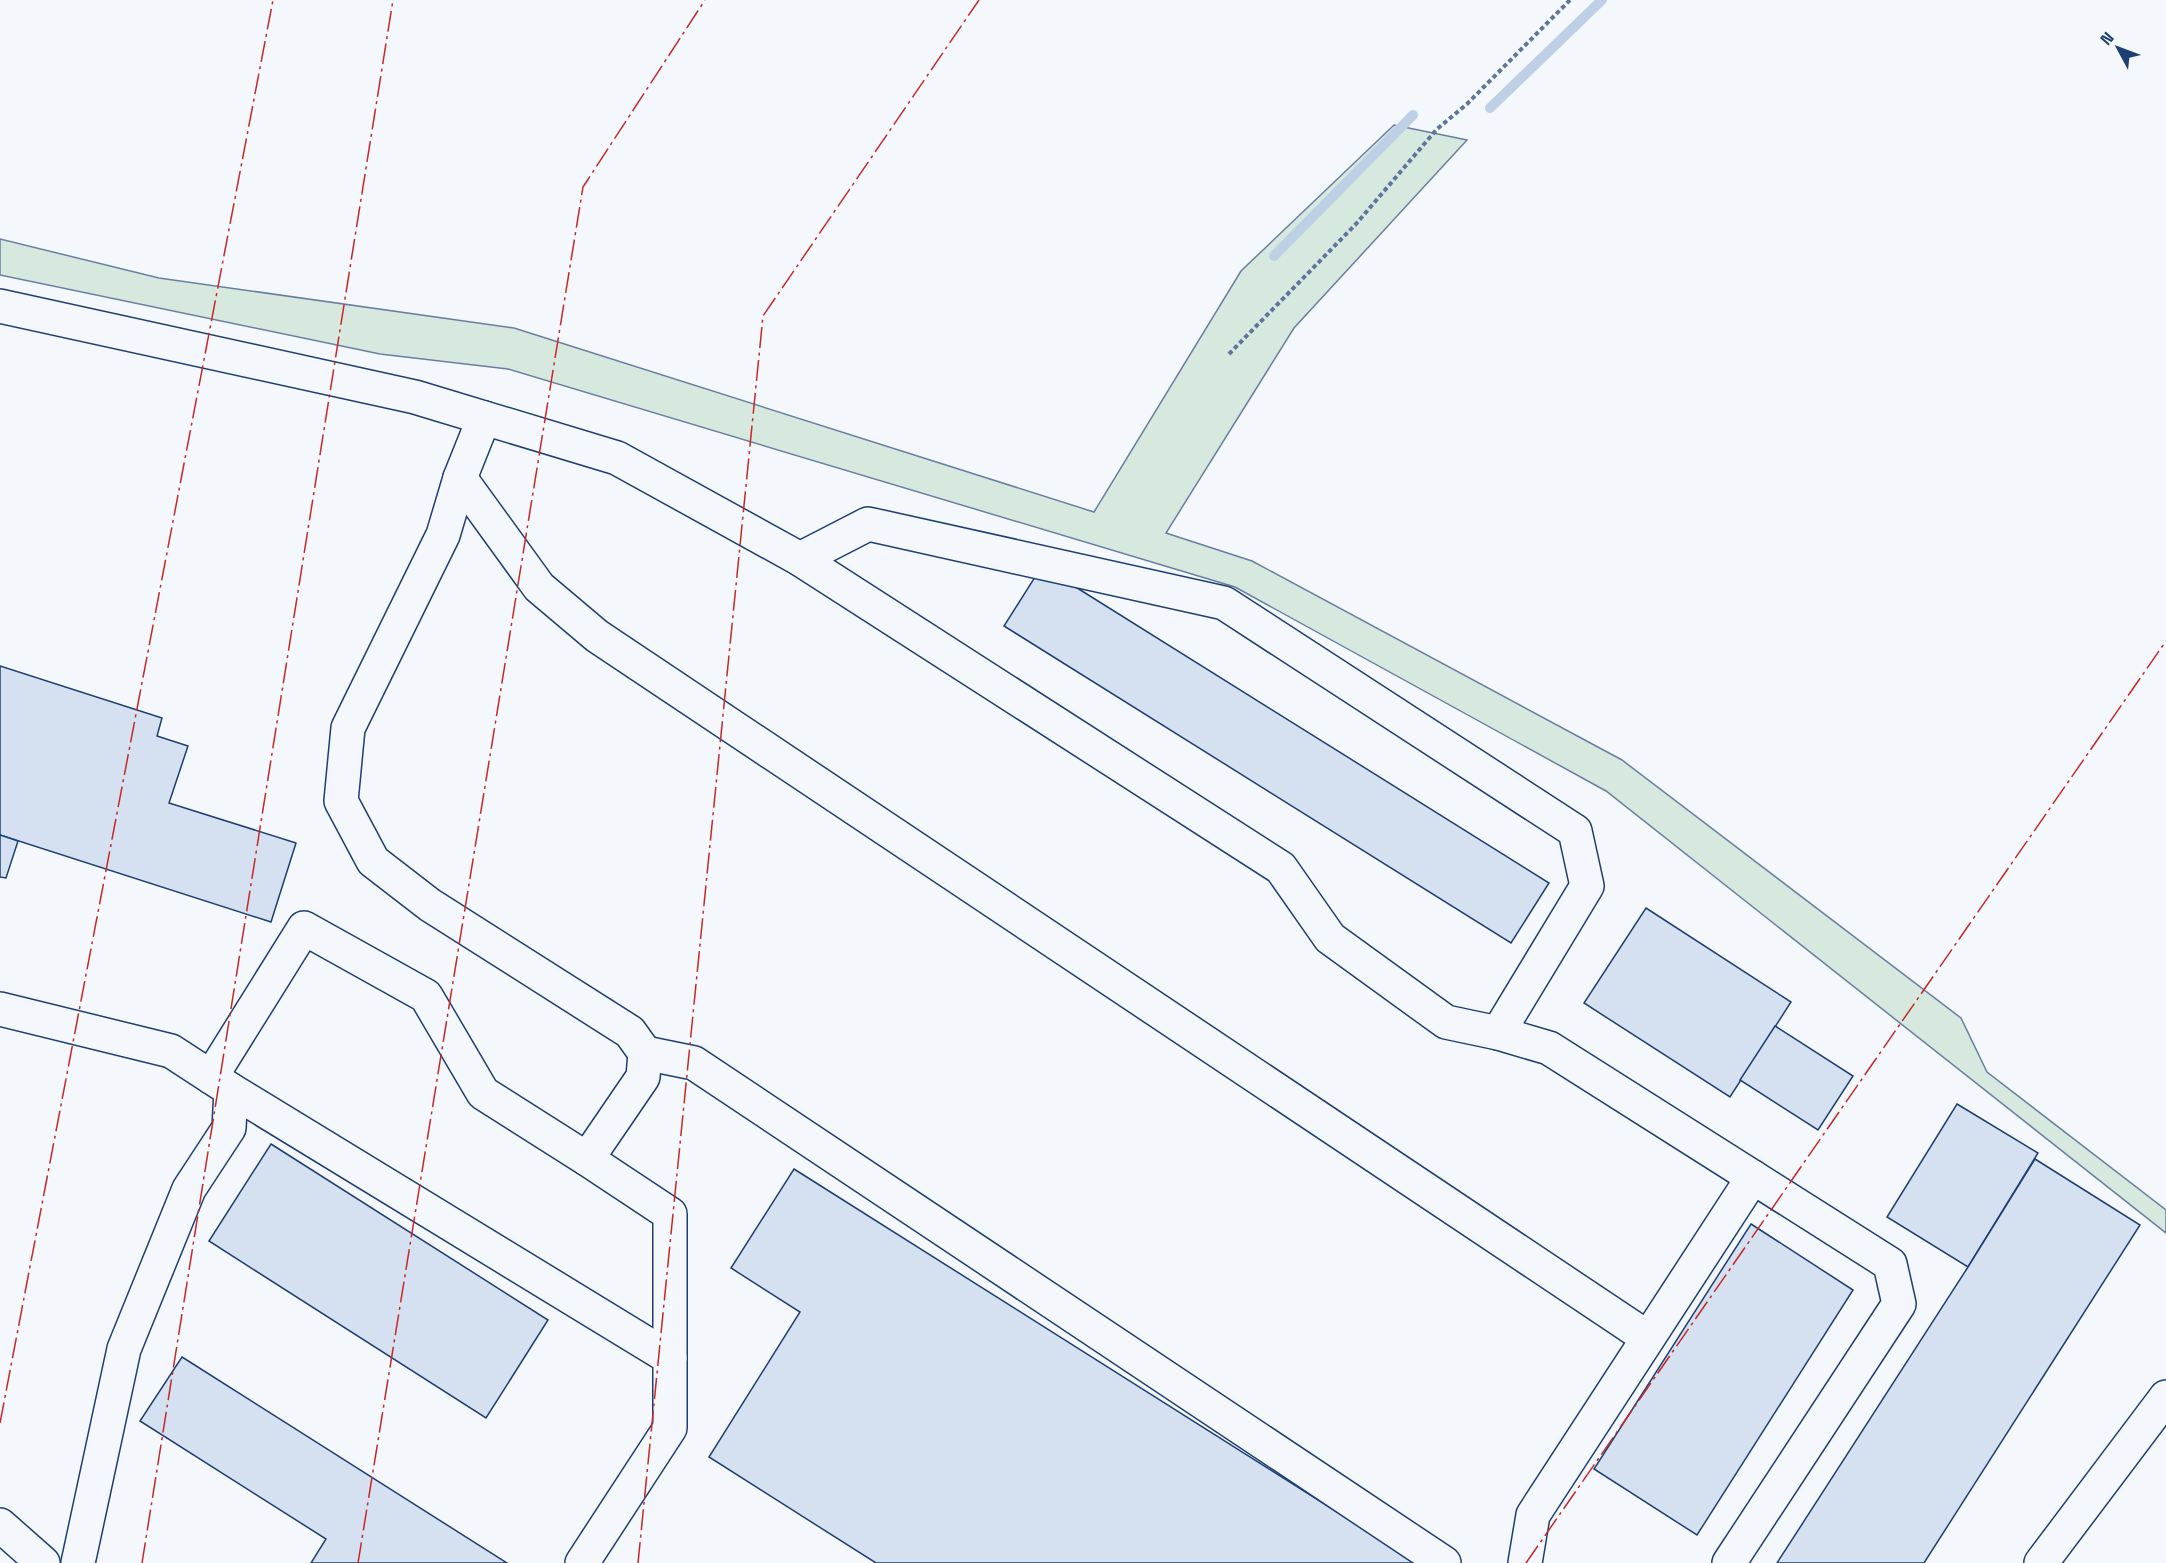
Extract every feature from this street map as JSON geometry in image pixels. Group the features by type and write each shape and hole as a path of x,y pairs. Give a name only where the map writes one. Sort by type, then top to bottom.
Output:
{"street":[{"path":"0,306 415,398 617,458 800,560 1281,868 1330,938 1446,1022 1498,1033 1549,1048 1890,1264 1899,1304 1729,1563"},
{"path":"484,418 460,478 443,535 348,728 342,801 373,861 430,905 630,1032 645,1053 643,1077 587,1159"},
{"path":"460,478 539,587 597,636 1648,1338"},
{"path":"800,560 868,524 1224,603 1575,831 1587,886 1498,1033"},
{"path":"78,1563 124,1349 189,1189 229,1128 221,1083 304,928 426,996 483,1093 670,1214 670,1428 582,1563"},
{"path":"0,1009 171,1052 670,1358"},
{"path":"645,1053 694,1063 1444,1563"},
{"path":"1524,1563 1533,1515 1753,1177"},
{"path":"2041,1563 2166,1396"},
{"path":"0,1525 43,1563"}],"path":[{"path":"1229,354 1356,224 1437,129 1467,104 1570,0"}],"shaded area":[{"path":"1394,125 1467,140 1294,328 1166,533 1252,561 1622,760 1961,1018 1987,1072 2166,1210 2166,1233 1606,791 1235,587 508,369 380,354 0,275 0,239 159,278 514,328 1094,512 1241,271"}],"building":[{"path":"1042,566 1549,883 1511,943 1004,626"},
{"path":"0,666 162,718 157,736 188,746 169,803 296,843 271,922 0,835"},
{"path":"0,835 18,841 6,878 0,877"},
{"path":"1646,908 1791,1002 1730,1097 1584,1003"},
{"path":"1775,1026 1853,1076 1818,1130 1740,1080"},
{"path":"1957,1104 2038,1153 1968,1267 1887,1217"},
{"path":"271,1144 548,1320 486,1418 209,1241"},
{"path":"2035,1159 2140,1225 1924,1563 1777,1563 1968,1267"},
{"path":"794,1169 1418,1563 876,1563 709,1457 800,1312 731,1268"},
{"path":"1751,1224 1853,1290 1697,1535 1594,1469"},
{"path":"182,1357 507,1563 311,1563 326,1539 140,1421"}],"waterway":[{"path":"1490,108 1602,0"},
{"path":"1274,256 1413,115"}],"power":[{"path":"0,1423 273,0"},
{"path":"142,1563 393,0"},
{"path":"358,1563 583,187 705,0"},
{"path":"638,1563 763,316 979,0"},
{"path":"1526,1563 2166,641"}]}
